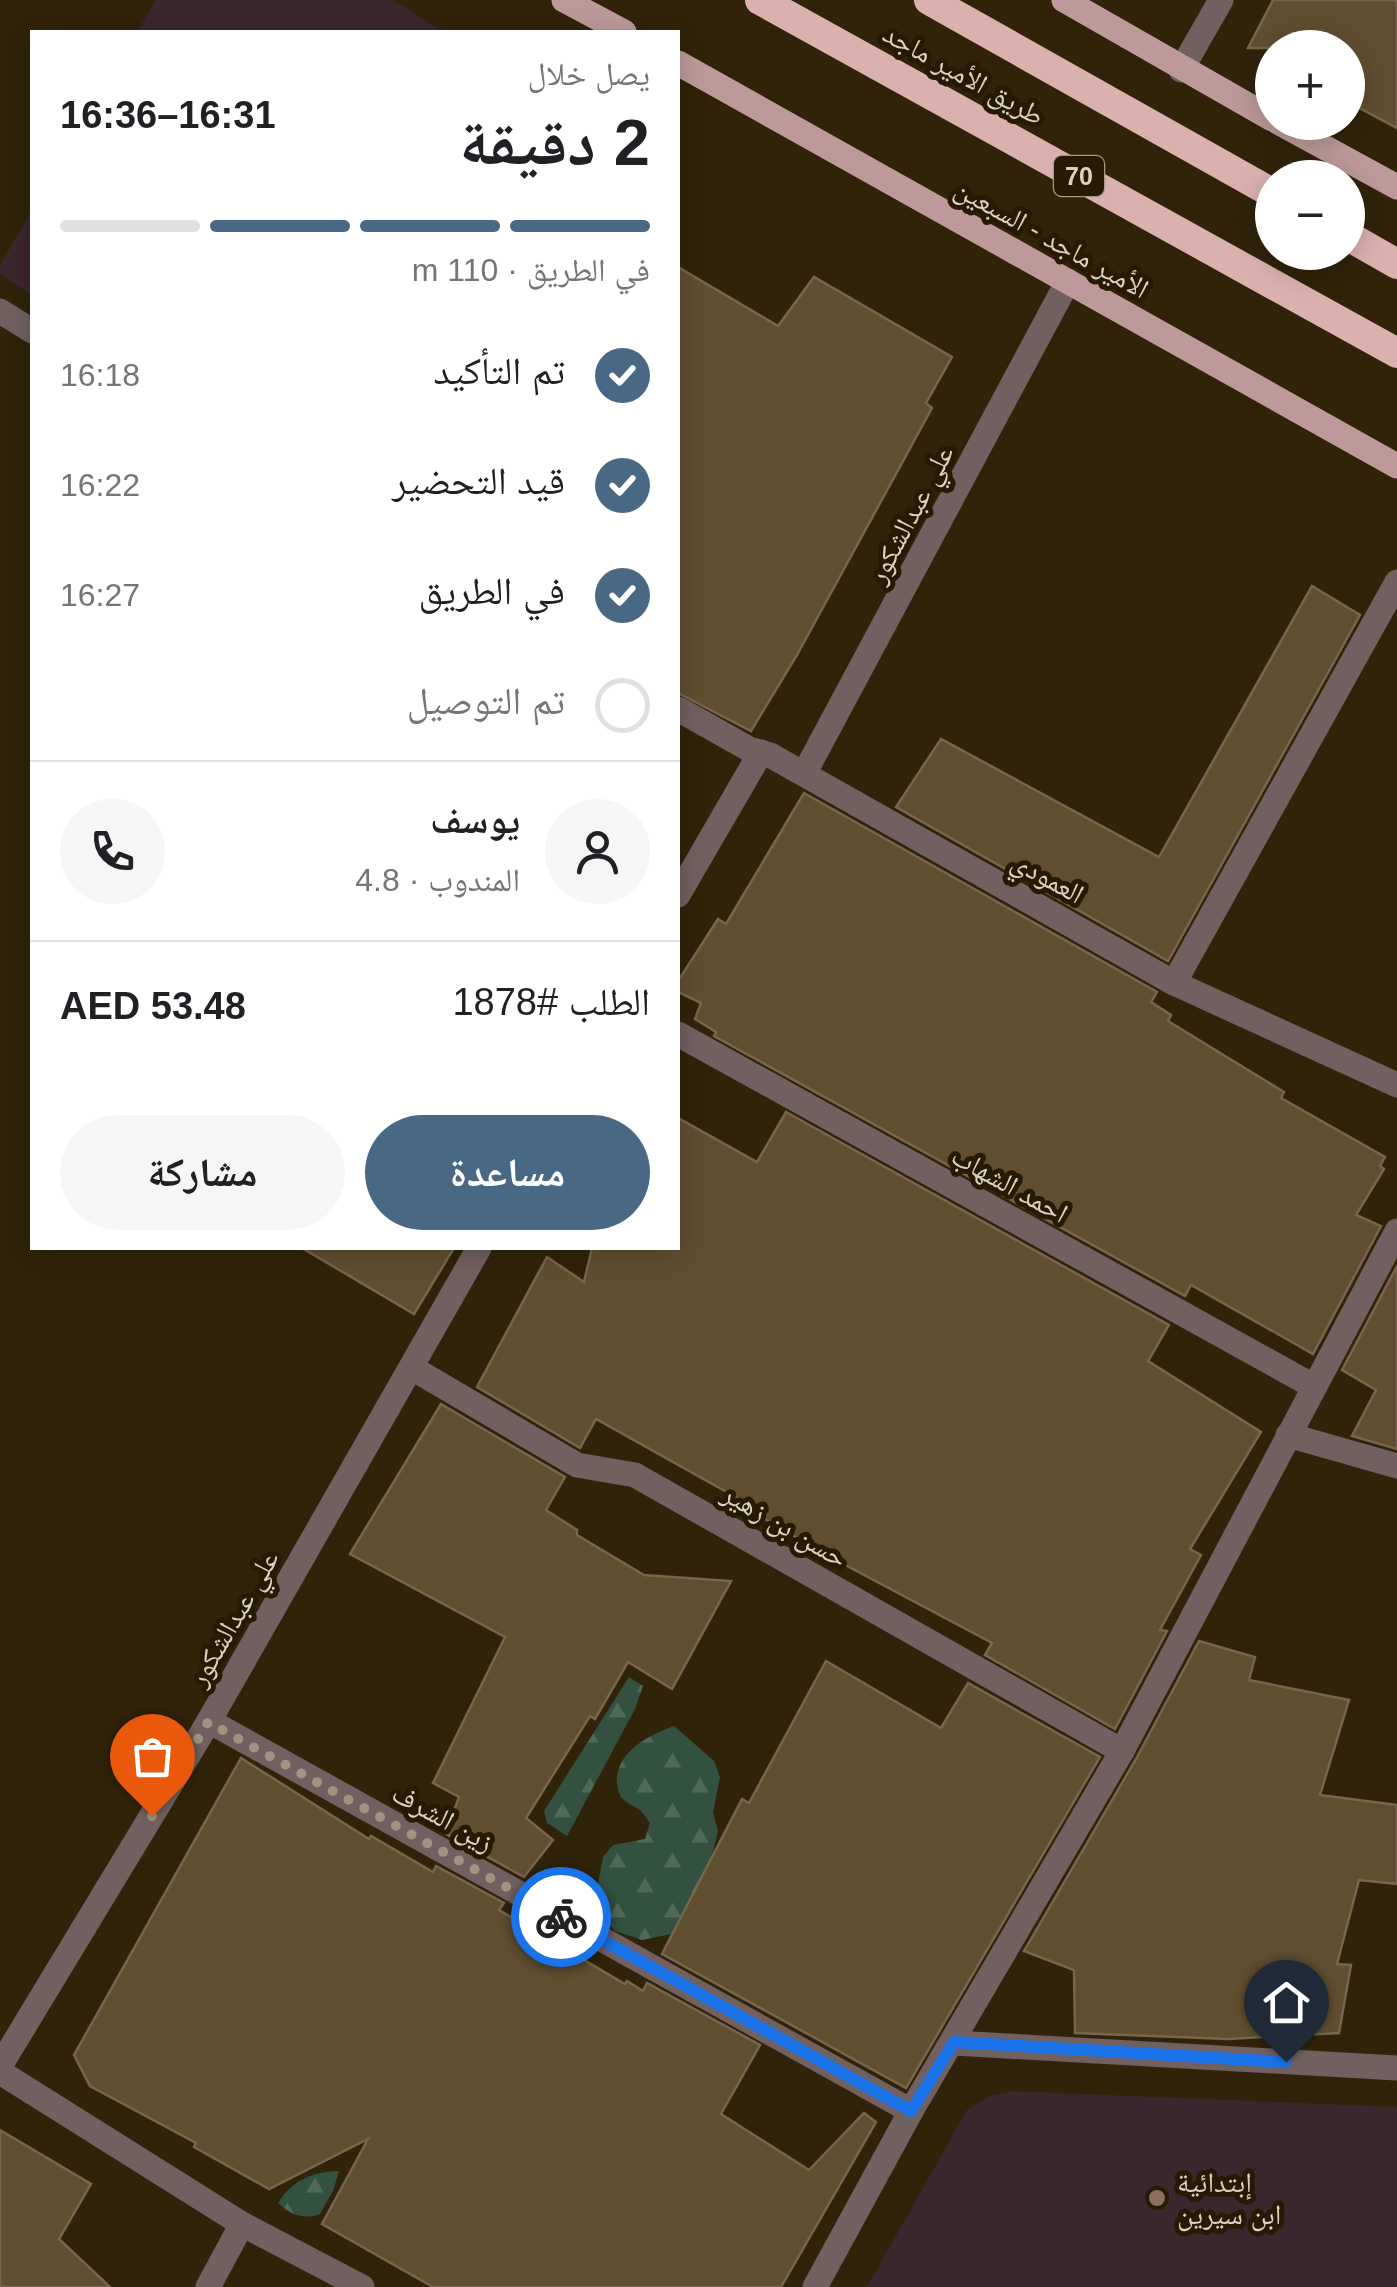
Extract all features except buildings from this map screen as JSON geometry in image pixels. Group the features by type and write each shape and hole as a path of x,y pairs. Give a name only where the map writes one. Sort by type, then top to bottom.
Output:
{"highway":[{"name":"طريق الأمير ماجد","path":"760,0 1397,353"},
{"name":"طريق الأمير ماجد","path":"929,0 1255,184"},
{"path":"1365,246 1397,264"}],"main road":[{"path":"564,0 620,30"},
{"path":"1064,0 1255,110"},
{"name":"الأمير ماجد - السبعين","path":"680,64 1397,466"},
{"path":"1310,140 1397,188"}],"street":[{"path":"1182,70 1221,0"},
{"name":"علي عبدالشكور","path":"804,774 1068,281"},
{"path":"0,311 30,330"},
{"path":"1174,983 1397,582"},
{"name":"العمودي","path":"680,709 804,774 1174,983 1397,1085"},
{"path":"680,892 761,752"},
{"name":"احمد الشهاب","path":"680,1035 1314,1386"},
{"path":"815,2287 911,2111 1122,1751 1397,1231"},
{"name":"علي عبدالشكور","path":"0,2069 208,1722 478,1250"},
{"name":"حسن بن زهير","path":"412,1368 576,1465 635,1474 1122,1751"},
{"path":"1288,1434 1397,1466"},
{"name":"زين الشرف","path":"208,1722 911,2111"},
{"path":"954,2042 1397,2068"},
{"path":"0,2069 242,2224 362,2287"},
{"path":"208,2287 242,2224"}],"shaded area":[{"path":"156,0 392,0 441,30 138,30"},
{"path":"30,213 30,294 0,274 0,265"},
{"name":"إبتدائية ابن سيرين","path":"1013,2091 1397,2107 1397,2287 867,2287 967,2110 989,2096"}],"green space":[{"path":"629,1677 643,1686 635,1709 567,1836 547,1823 544,1811"},
{"path":"674,1726 714,1761 720,1777 713,1813 718,1831 692,1915 671,1934 642,1940 615,1931 600,1913 598,1884 603,1857 613,1845 645,1839 650,1823 620,1795 617,1783 622,1762 635,1746"},
{"path":"339,2171 320,2214 298,2215 278,2203 304,2178"}],"way so far":[{"path":"152,1816 208,1722 561,1917"}],"place":[{"name":"إبتدائية ابن سيرين","path":"1157,2198"}],"route":[{"path":"561,1917 911,2111 954,2042 1286,2062"}]}
